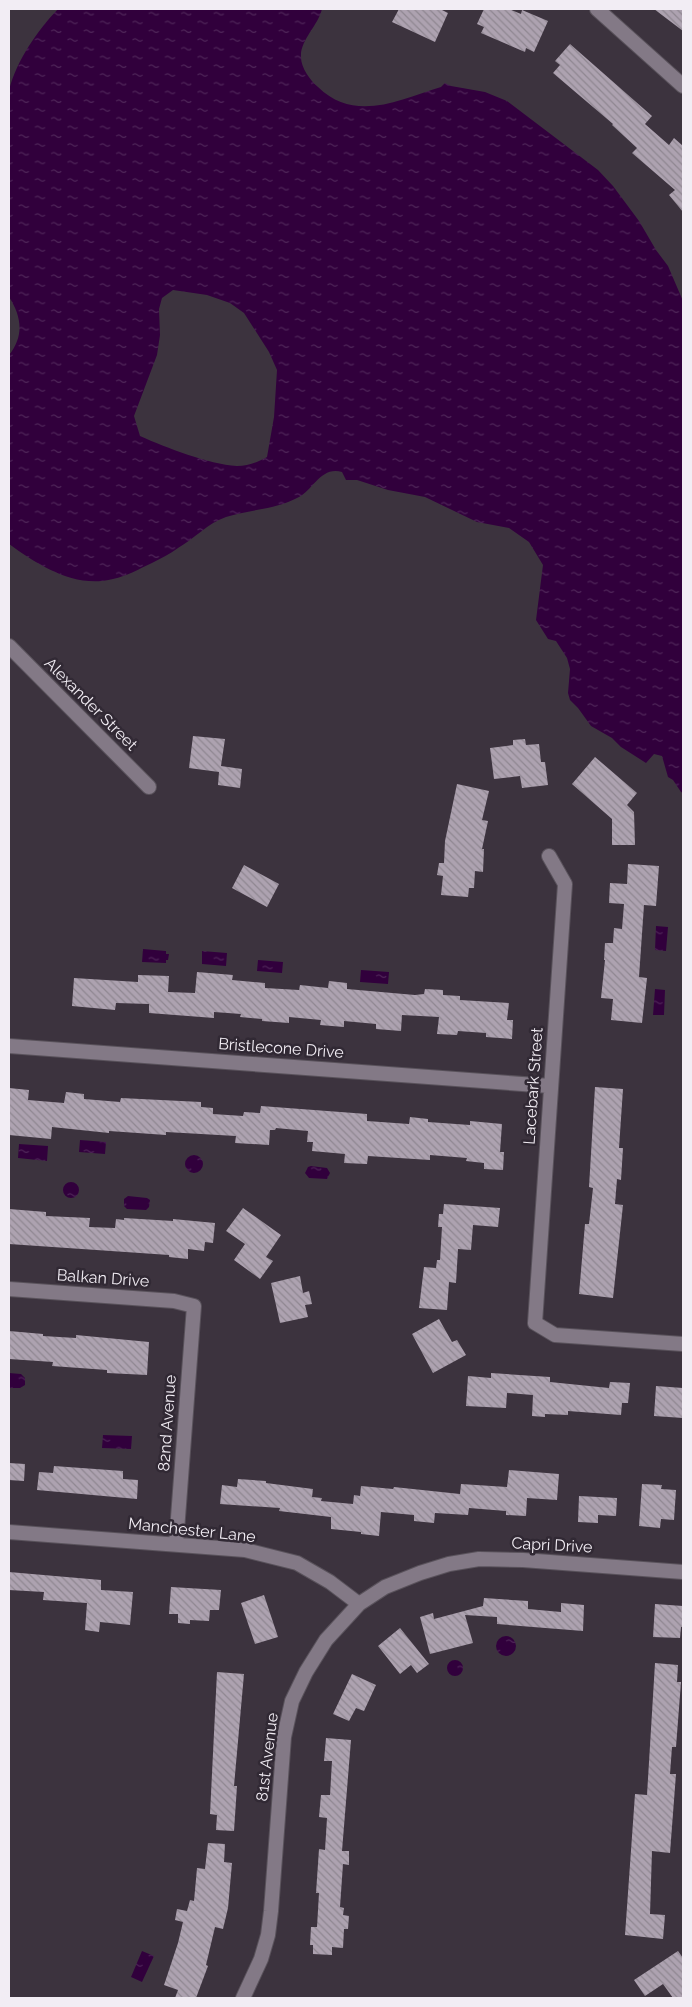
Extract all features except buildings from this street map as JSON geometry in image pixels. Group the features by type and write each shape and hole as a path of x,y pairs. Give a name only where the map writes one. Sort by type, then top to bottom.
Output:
{"street":[{"path":"597,9 683,86"},
{"name":"Alexander Street","path":"9,646 150,787"},
{"name":"Lacebark Street","path":"549,856 565,884 535,1323 555,1335 683,1344"},
{"name":"Bristlecone Drive","path":"9,1046 550,1086"},
{"name":"Balkan Drive","path":"9,1289 174,1301 194,1306"},
{"name":"82nd Avenue","path":"176,1544 194,1306"},
{"name":"Manchester Lane","path":"9,1532 245,1550 297,1564 330,1582 359,1604"},
{"name":"Capri Drive","path":"420,1573 450,1564 479,1560 523,1560 683,1572"},
{"name":"81st Avenue","path":"242,1998 261,1958 268,1935 284,1737 292,1701 306,1672 326,1640 359,1604 385,1587 420,1573"}],"water":[{"path":"58,9 322,9 303,45 301,61 306,74 332,98 347,104 362,106 378,105 409,98 441,87 445,83 451,86 485,92 507,101 598,170 613,186 639,221 668,266 683,301 683,793 673,780 668,777 662,756 654,754 646,763 621,747 612,738 591,726 570,700 568,693 570,669 567,658 556,641 548,639 536,620 543,565 529,542 509,528 477,522 425,497 388,490 357,480 346,480 342,472 335,471 323,475 299,497 272,507 235,514 219,520 169,554 133,572 113,579 85,581 71,578 32,560 9,544 9,355 17,341 20,326 17,312 9,297 9,90 22,57 35,36","holes":["173,290 207,295 230,303 244,313 269,352 277,370 274,417 267,457 249,464 237,466 213,462 151,441 140,436 134,416 157,355 160,335 159,309 162,298"]},
{"path":"656,926 668,927 666,951 655,950"},
{"path":"143,949 166,951 166,954 169,954 168,960 166,960 166,963 142,962"},
{"path":"202,951 227,953 226,966 202,964"},
{"path":"258,960 283,962 282,973 257,971"},
{"path":"361,970 389,972 388,984 360,982"},
{"path":"655,989 665,990 664,1015 653,1015"},
{"path":"80,1140 106,1142 105,1154 79,1152"},
{"path":"19,1144 48,1146 47,1161 18,1158"},
{"path":"190,1155 198,1155 203,1160 201,1171 190,1173 185,1168 185,1160"},
{"path":"308,1167 327,1168 330,1173 327,1179 309,1178 305,1173"},
{"path":"68,1182 74,1182 79,1187 77,1196 68,1198 63,1193 63,1187"},
{"path":"128,1196 147,1198 150,1200 149,1207 146,1210 127,1209 124,1206 124,1199"},
{"path":"9,1373 21,1374 25,1378 25,1385 20,1388 9,1388"},
{"path":"103,1435 132,1436 131,1449 102,1448"},
{"path":"506,1636 513,1639 516,1646 513,1653 506,1656 499,1653 496,1646 499,1639"},
{"path":"452,1660 458,1660 463,1665 461,1674 452,1676 447,1671 447,1665"},
{"path":"142,1951 154,1956 142,1982 131,1977"}]}
